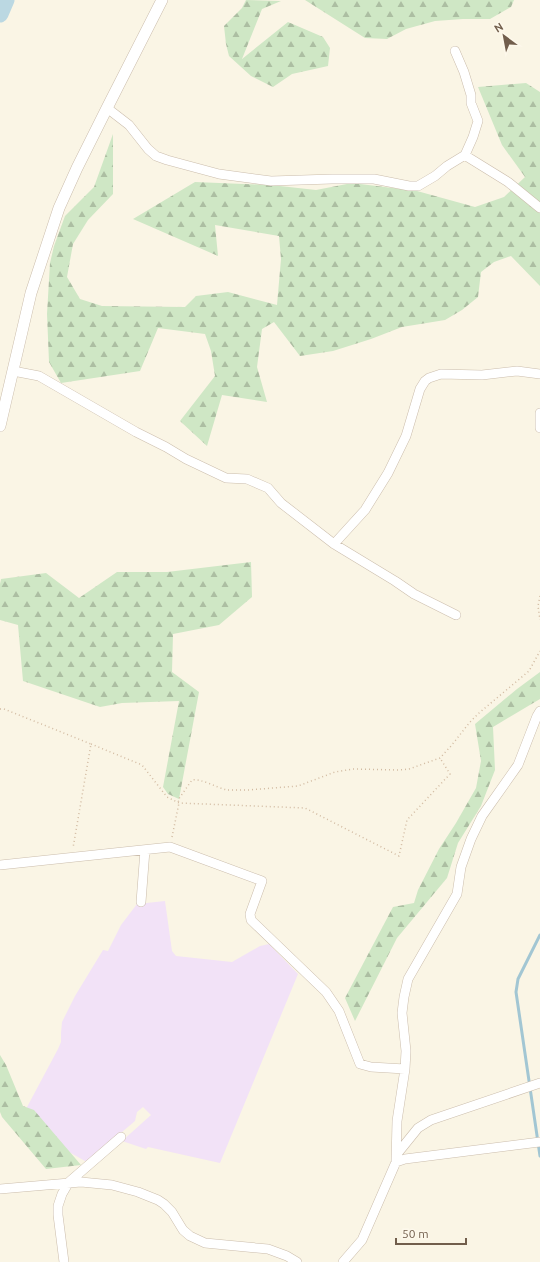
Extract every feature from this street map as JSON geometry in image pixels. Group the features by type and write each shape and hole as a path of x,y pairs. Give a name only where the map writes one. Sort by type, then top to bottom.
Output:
{"street":[{"path":"0,426 32,293 59,208 77,168 162,0"},
{"path":"107,108 129,125 148,149 156,156 219,174 271,181 374,179 409,186 418,186 465,155 478,121 471,103 471,95 464,72 456,51"},
{"path":"465,155 508,182 540,208"},
{"path":"13,371 38,376 136,432 186,459 226,478 247,479 268,488 281,503 334,544 414,594 456,615"},
{"path":"334,544 365,510 388,473 406,436 420,389 425,381 441,374 482,375 517,372 540,374"},
{"path":"540,414 540,428"},
{"path":"397,1158 397,1121 405,1069 406,1051 402,1013 408,979 457,894 461,867 471,839 482,816 518,765 540,711"},
{"path":"0,865 170,847 262,881 250,914 251,920 326,992 339,1011 360,1064 370,1067 405,1069"},
{"path":"141,902 145,850"},
{"path":"343,1262 362,1240 397,1158 418,1128 431,1120 538,1084"},
{"path":"64,1262 58,1215 58,1206 62,1194 69,1182 121,1136"},
{"path":"397,1158 405,1159 536,1143"},
{"path":"0,1188 81,1182 112,1186 138,1192 164,1204 172,1212 183,1230 190,1236 204,1243 268,1249 297,1262"}],"path":[{"path":"540,596 538,606 540,620"},
{"path":"170,847 179,803 178,800 192,780 197,779 227,790 288,787 306,784 335,772 353,769 409,769 440,758 479,713 529,671 540,652"},
{"path":"0,710 4,709 142,765 167,798 179,803 305,808 399,856 407,820 450,774 440,758"},
{"path":"72,858 91,744"}],"shaded area":[{"path":"165,901 172,951 176,956 232,962 260,946 269,944 298,974 220,1163 148,1147 146,1149 122,1141 151,1115 143,1107 137,1112 135,1121 89,1160 85,1161 62,1148 26,1109 61,1042 62,1022 75,996 103,950 108,951 121,925 137,904"}],"green space":[{"path":"246,0 281,1 262,9 242,59 288,22 323,37 330,48 328,66 292,74 273,87 251,76 229,56 224,26 242,8"},
{"path":"305,0 514,0 511,7 490,19 435,21 406,29 387,39 365,38"},
{"path":"526,83 540,92 540,286 511,256 494,262 481,272 478,297 462,310 445,320 402,327 333,351 300,356 274,322 262,329 257,367 267,402 222,395 207,446 180,421 215,376 211,351 205,334 158,328 140,371 61,383 49,362 47,314 50,263 54,246 65,216 94,187 113,134 113,194 88,220 73,244 67,277 80,299 102,306 185,307 196,296 228,292 277,305 281,259 279,236 215,225 218,256 133,219 195,182 271,185 316,190 352,183 417,191 475,207 504,197 525,177 502,145 478,87"},
{"path":"251,562 252,597 219,625 173,634 172,672 199,692 179,799 168,794 163,787 179,701 122,703 100,707 23,681 18,625 0,620 1,579 46,573 79,598 117,572 167,572"},
{"path":"540,672 540,699 493,727 495,770 481,806 458,843 447,878 397,938 355,1021 345,998 393,907 414,903 418,890 439,849 476,788 481,761 475,724"},
{"path":"0,1055 6,1065 23,1106 34,1110 81,1165 46,1169 2,1117 0,1112"}],"waterway":[{"path":"0,14 6,0"},
{"path":"540,935 518,979 516,992 540,1156"}]}
